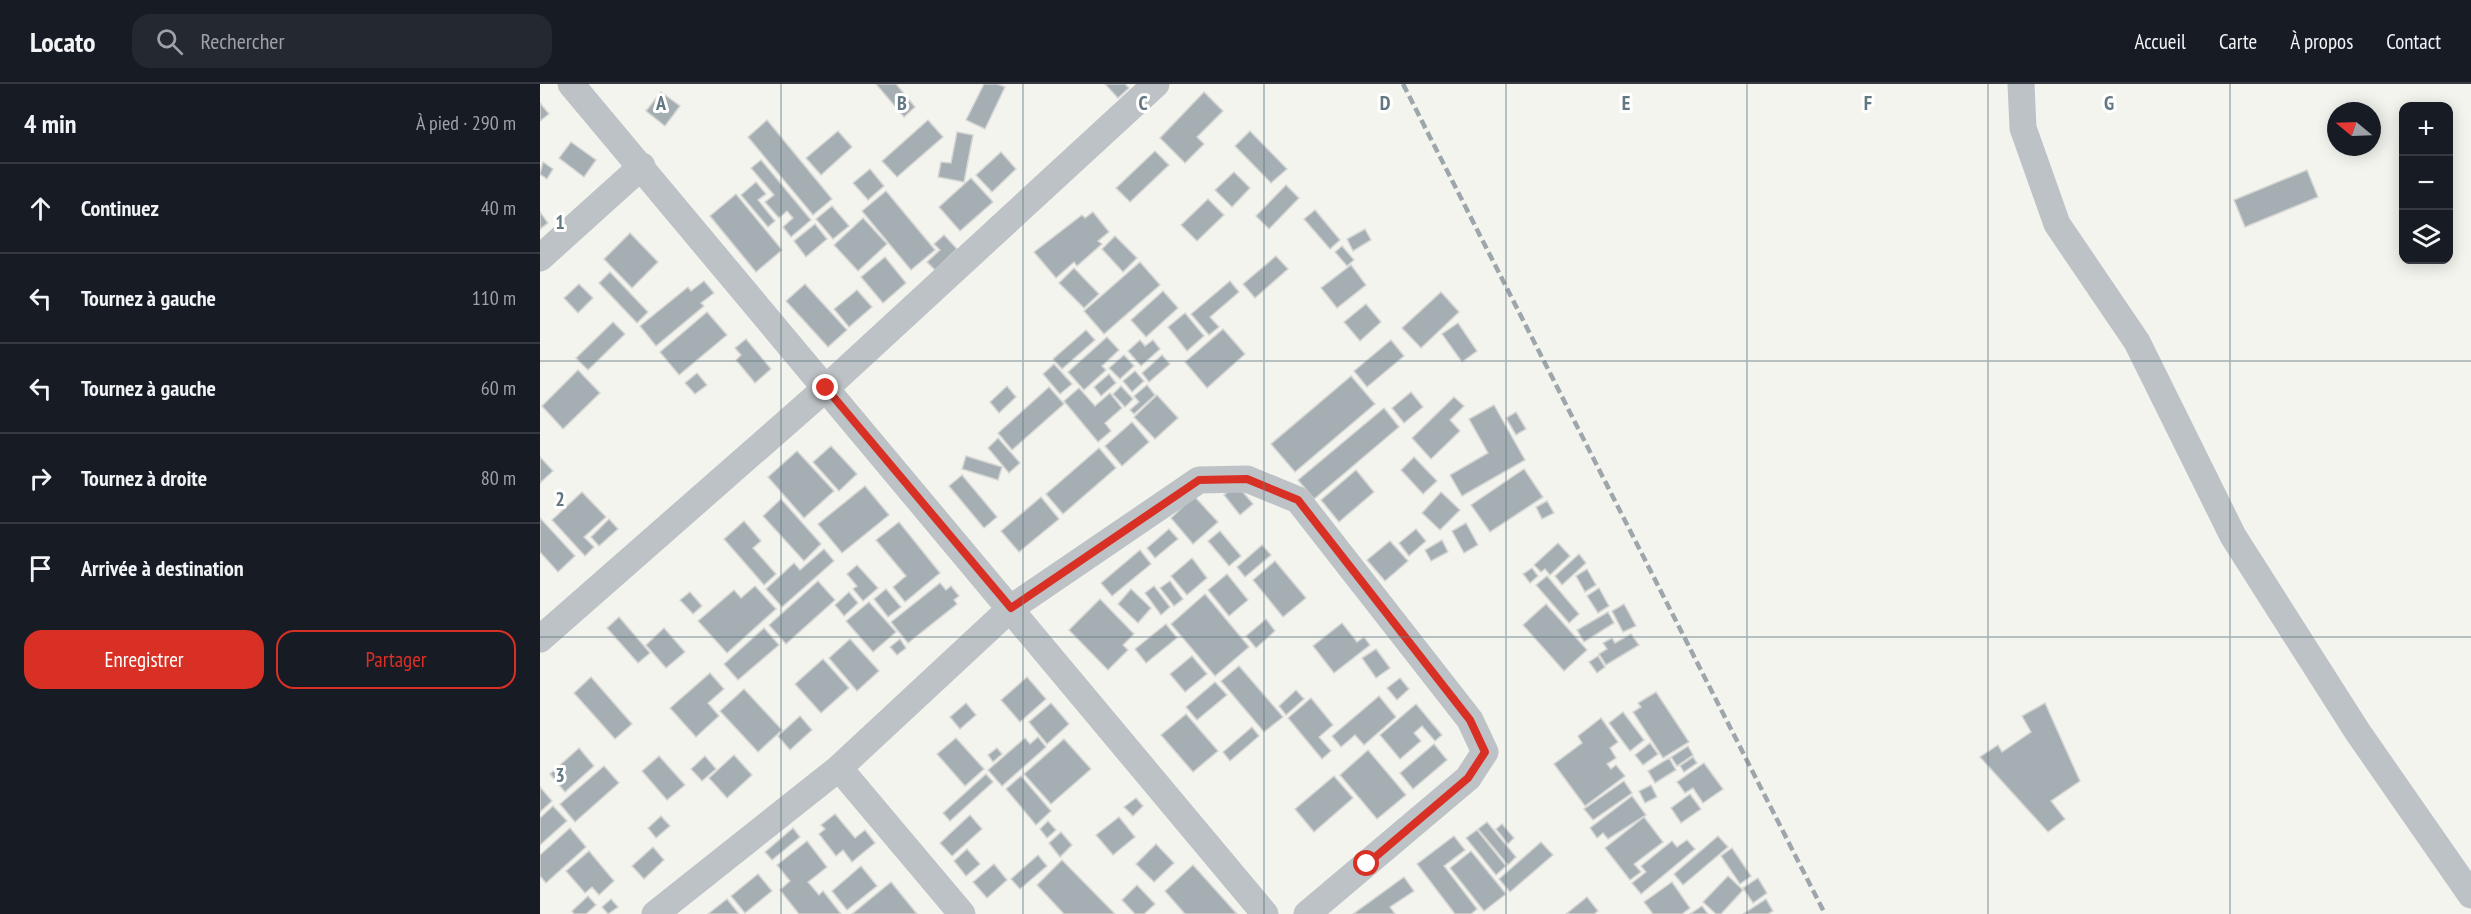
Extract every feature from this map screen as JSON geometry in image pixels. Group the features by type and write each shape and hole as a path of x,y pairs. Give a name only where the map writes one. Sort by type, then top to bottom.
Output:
{"street":[{"path":"572,84 1265,914"},
{"path":"540,639 826,388 1156,84"},
{"path":"2021,84 2023,128 2057,224 2137,342 2233,536 2357,731 2471,895"},
{"path":"540,258 642,166"},
{"path":"657,913 839,768 1011,608 1199,480 1247,479 1298,500 1470,720 1485,752 1468,778 1307,914"},
{"path":"839,768 962,914"}],"building":[{"path":"876,84 896,84 915,107 904,117"},
{"path":"984,84 997,84 1005,87 985,129 966,120"},
{"path":"1105,84 1125,84 1129,88 1118,98"},
{"path":"661,92 680,106 665,126 646,111"},
{"path":"1204,92 1223,111 1197,137 1204,144 1185,163 1160,138"},
{"path":"540,103 549,114 540,121"},
{"path":"767,120 832,199 813,215 748,137"},
{"path":"928,120 943,137 897,177 882,161"},
{"path":"838,131 852,147 821,175 806,158"},
{"path":"1250,131 1287,169 1271,183 1235,146"},
{"path":"957,132 973,135 964,182 938,177 941,162 951,163"},
{"path":"571,142 596,160 584,177 559,158"},
{"path":"1155,151 1169,165 1130,202 1116,188"},
{"path":"1001,152 1016,169 992,192 976,175"},
{"path":"761,160 811,220 791,237 783,227 793,218 787,211 779,218 765,202 774,195 751,168"},
{"path":"543,162 553,169 547,179 540,174"},
{"path":"870,169 884,186 868,200 853,183"},
{"path":"2307,170 2318,197 2245,227 2234,200"},
{"path":"1234,172 1250,188 1232,207 1215,190"},
{"path":"971,178 993,202 960,231 939,207"},
{"path":"756,182 766,194 758,200 775,221 768,227 741,195"},
{"path":"1286,185 1299,198 1269,229 1256,216"},
{"path":"886,191 935,250 911,270 862,211"},
{"path":"736,194 782,250 756,272 710,216"},
{"path":"1208,199 1224,215 1197,241 1181,225"},
{"path":"832,206 849,226 833,239 816,219"},
{"path":"1315,210 1340,240 1330,249 1304,219"},
{"path":"540,212 548,223 540,229"},
{"path":"1093,212 1109,232 1098,241 1102,244 1077,266 1074,262 1056,278 1034,252 1082,215 1085,218"},
{"path":"863,218 887,244 858,271 834,245"},
{"path":"815,224 827,239 806,257 794,241"},
{"path":"1365,229 1371,240 1353,251 1347,239"},
{"path":"630,233 658,262 632,288 604,259"},
{"path":"944,235 957,249 935,270 927,262 940,250 934,244"},
{"path":"1115,236 1137,258 1123,272 1102,249"},
{"path":"1342,246 1354,260 1347,266 1335,252"},
{"path":"1276,256 1288,269 1255,298 1243,284"},
{"path":"885,257 906,283 883,303 861,277"},
{"path":"1140,262 1160,285 1104,334 1084,311"},
{"path":"1351,265 1366,285 1337,308 1321,288"},
{"path":"1074,268 1099,294 1084,308 1059,283"},
{"path":"610,272 648,312 637,323 599,283"},
{"path":"704,281 714,293 701,303 704,306 656,346 640,326 688,287 691,291"},
{"path":"1230,281 1239,292 1210,317 1219,327 1209,335 1191,314"},
{"path":"579,284 593,298 578,313 564,298"},
{"path":"805,284 847,330 828,347 786,301"},
{"path":"857,290 872,307 849,327 834,309"},
{"path":"1163,291 1178,308 1146,337 1131,320"},
{"path":"1441,292 1459,312 1421,348 1402,328"},
{"path":"1366,304 1381,322 1360,341 1344,322"},
{"path":"707,312 727,335 679,375 660,352"},
{"path":"1185,313 1204,336 1187,351 1168,327"},
{"path":"613,322 625,334 588,370 576,358"},
{"path":"1458,323 1477,351 1462,362 1442,334"},
{"path":"1223,329 1245,354 1207,388 1185,362"},
{"path":"1086,330 1095,340 1062,369 1053,359"},
{"path":"1107,337 1119,350 1102,366 1106,370 1084,390 1068,372"},
{"path":"746,339 771,369 755,383 736,360 741,355 735,348"},
{"path":"1140,340 1145,346 1153,340 1160,349 1141,366 1128,351"},
{"path":"1391,340 1404,356 1367,387 1354,371"},
{"path":"1124,355 1134,366 1120,379 1109,368"},
{"path":"1162,355 1170,364 1149,382 1142,373"},
{"path":"1054,364 1072,384 1060,394 1043,374"},
{"path":"578,370 600,393 563,429 542,406"},
{"path":"1135,371 1144,381 1132,392 1123,381"},
{"path":"697,373 707,385 695,394 685,383"},
{"path":"1109,374 1116,383 1101,396 1094,387"},
{"path":"1351,376 1375,404 1295,472 1271,444"},
{"path":"1147,385 1155,395 1134,414 1130,410 1139,402 1134,396"},
{"path":"1007,386 1016,397 999,413 990,402"},
{"path":"1121,386 1133,399 1125,407 1113,394"},
{"path":"1049,387 1064,404 1012,450 998,433"},
{"path":"1079,388 1095,406 1110,393 1122,408 1105,423 1111,431 1098,442 1064,401"},
{"path":"1411,392 1423,407 1404,423 1392,408"},
{"path":"1157,395 1178,418 1155,439 1134,417"},
{"path":"1454,397 1464,406 1450,420 1460,431 1431,459 1412,438"},
{"path":"1494,405 1525,460 1462,496 1450,475 1488,453 1469,419"},
{"path":"1384,408 1399,427 1314,499 1298,480"},
{"path":"1516,412 1526,429 1516,435 1506,418"},
{"path":"1132,422 1149,442 1122,466 1105,446"},
{"path":"998,438 1020,463 1009,473 988,448"},
{"path":"831,446 857,474 839,491 813,462"},
{"path":"1099,448 1116,468 1063,514 1046,494"},
{"path":"797,451 834,491 804,518 768,477"},
{"path":"966,456 1002,467 998,480 962,469"},
{"path":"540,457 553,471 540,483"},
{"path":"1414,457 1437,481 1423,494 1401,470"},
{"path":"1524,469 1543,497 1490,532 1471,505"},
{"path":"1356,470 1374,492 1339,522 1321,500"},
{"path":"962,475 997,517 984,528 949,486"},
{"path":"1237,485 1253,504 1240,515 1224,495"},
{"path":"865,486 889,515 842,553 818,524"},
{"path":"582,492 606,517 584,537 594,547 585,556 552,520"},
{"path":"1441,492 1460,510 1440,530 1422,513"},
{"path":"1194,496 1218,522 1193,544 1171,518"},
{"path":"1041,497 1059,519 1019,552 1001,531"},
{"path":"781,499 821,544 804,561 763,516"},
{"path":"1547,501 1554,513 1542,519 1536,507"},
{"path":"540,518 575,556 558,572 540,552"},
{"path":"609,519 618,529 599,546 591,537"},
{"path":"744,521 761,541 753,548 776,574 764,585 724,539"},
{"path":"899,522 940,573 905,602 893,587 906,576 876,540"},
{"path":"1466,523 1478,545 1464,553 1452,531"},
{"path":"1169,529 1178,539 1155,558 1147,548"},
{"path":"1416,529 1426,541 1409,556 1399,543"},
{"path":"1220,531 1241,556 1229,566 1208,541"},
{"path":"1442,540 1448,552 1431,561 1425,550"},
{"path":"1390,541 1408,561 1385,581 1367,560"},
{"path":"1558,543 1570,556 1550,575 1545,569 1541,572 1534,565"},
{"path":"1262,545 1271,555 1245,577 1237,567"},
{"path":"824,549 834,561 782,607 766,589 794,563 800,570"},
{"path":"1140,550 1151,564 1112,596 1101,583"},
{"path":"1579,554 1586,563 1562,585 1555,576"},
{"path":"1192,558 1207,578 1187,595 1171,576"},
{"path":"1275,561 1306,598 1283,617 1253,580"},
{"path":"857,565 878,588 863,601 853,589 857,586 847,574"},
{"path":"1532,568 1538,576 1530,583 1523,574"},
{"path":"1587,569 1596,585 1585,592 1576,576"},
{"path":"1227,574 1248,600 1229,616 1208,590"},
{"path":"1547,576 1579,614 1569,623 1536,585"},
{"path":"818,581 835,600 786,644 769,625"},
{"path":"1170,581 1183,599 1174,606 1160,588"},
{"path":"940,583 946,590 951,586 959,596 954,600 957,604 908,643 891,622"},
{"path":"755,586 776,609 727,653 698,621 734,590 741,598"},
{"path":"1154,586 1170,607 1161,615 1145,593"},
{"path":"1599,588 1609,606 1598,613 1587,596"},
{"path":"886,589 901,607 888,617 874,599"},
{"path":"1131,589 1151,608 1138,623 1118,604"},
{"path":"690,592 702,606 693,614 680,600"},
{"path":"849,592 858,603 844,616 835,605"},
{"path":"1205,594 1249,647 1215,676 1171,624"},
{"path":"1100,599 1134,634 1123,645 1128,650 1108,670 1069,630"},
{"path":"869,602 896,632 873,652 846,621"},
{"path":"1546,604 1587,650 1564,671 1523,625"},
{"path":"1624,604 1636,626 1623,632 1612,611"},
{"path":"1608,612 1614,623 1584,642 1577,630"},
{"path":"619,617 650,653 638,663 607,628"},
{"path":"1266,619 1275,631 1256,648 1246,636"},
{"path":"1342,623 1357,642 1364,637 1370,645 1334,673 1313,646"},
{"path":"1166,624 1177,638 1146,663 1135,649"},
{"path":"664,628 685,652 666,668 646,645"},
{"path":"764,628 779,645 738,680 724,664"},
{"path":"1631,634 1639,645 1606,665 1599,654 1607,649 1603,643 1612,638 1615,643"},
{"path":"850,639 879,671 857,691 829,658"},
{"path":"900,639 906,648 897,655 890,647"},
{"path":"1376,649 1390,668 1376,678 1362,658"},
{"path":"1192,656 1207,674 1185,692 1170,674"},
{"path":"1598,656 1605,667 1597,673 1589,662"},
{"path":"823,659 849,688 821,713 795,684"},
{"path":"1239,666 1283,717 1264,732 1221,681"},
{"path":"710,673 724,689 708,703 719,716 696,737 670,708"},
{"path":"591,677 632,724 615,739 574,693"},
{"path":"1027,677 1046,699 1020,722 1001,700"},
{"path":"1400,678 1409,689 1397,700 1387,688"},
{"path":"1215,682 1227,695 1197,720 1186,707"},
{"path":"744,689 782,730 758,752 720,711"},
{"path":"1296,690 1304,699 1286,715 1279,706"},
{"path":"1656,692 1689,742 1663,758 1633,712 1641,707 1638,703"},
{"path":"1379,696 1396,717 1364,745 1355,735 1341,747 1332,736"},
{"path":"1311,698 1333,725 1319,737 1331,751 1322,759 1288,718"},
{"path":"966,703 976,715 960,729 950,717"},
{"path":"1051,703 1069,724 1047,744 1029,722"},
{"path":"2045,703 2080,781 2051,801 2065,819 2048,832 1980,757 1998,745 2002,752 2031,732 2022,716"},
{"path":"1416,704 1442,735 1435,741 1422,726 1414,733 1421,741 1400,759 1380,735"},
{"path":"1623,712 1644,740 1630,751 1609,723"},
{"path":"1186,714 1218,751 1193,772 1161,735"},
{"path":"800,716 812,730 790,750 778,736"},
{"path":"1601,718 1618,742 1610,748 1616,758 1607,764 1611,769 1616,765 1625,776 1585,806 1554,764 1582,743 1578,736"},
{"path":"1252,727 1259,736 1230,761 1223,752"},
{"path":"1038,737 1046,747 1002,786 988,770 1025,738 1030,744"},
{"path":"956,738 984,769 965,786 937,754"},
{"path":"1064,739 1091,769 1051,804 1024,774"},
{"path":"1650,743 1658,754 1643,765 1635,755"},
{"path":"1434,744 1447,760 1413,789 1400,773"},
{"path":"1688,746 1693,755 1677,766 1671,757"},
{"path":"579,748 594,766 565,792 550,774"},
{"path":"997,748 1002,754 993,762 988,755"},
{"path":"1368,750 1406,795 1377,819 1340,775"},
{"path":"734,755 752,775 727,798 709,778"},
{"path":"659,756 685,785 667,800 642,771"},
{"path":"705,756 716,769 702,781 691,769"},
{"path":"1693,757 1697,763 1684,772 1680,766"},
{"path":"1669,758 1676,770 1655,783 1648,771"},
{"path":"1704,763 1723,789 1703,803 1693,788 1685,793 1677,782"},
{"path":"604,766 619,783 575,822 560,804"},
{"path":"986,774 993,782 950,821 943,813"},
{"path":"1021,776 1051,811 1036,825 1006,789"},
{"path":"1334,776 1353,798 1314,832 1295,809"},
{"path":"1624,781 1632,793 1593,820 1584,809"},
{"path":"1651,785 1657,797 1645,803 1639,791"},
{"path":"540,787 552,801 540,812"},
{"path":"1690,794 1701,809 1681,823 1671,808"},
{"path":"1632,796 1646,815 1608,839 1603,833 1597,838 1590,828"},
{"path":"1136,798 1143,806 1133,816 1124,807"},
{"path":"553,806 567,821 540,845 540,818"},
{"path":"835,814 855,838 865,830 875,843 852,862 843,850 836,856 819,834 825,829 821,825"},
{"path":"970,815 982,829 952,856 940,843"},
{"path":"661,816 670,826 656,838 648,828"},
{"path":"1119,817 1135,837 1113,855 1096,835"},
{"path":"1644,817 1663,842 1634,864 1641,872 1630,880 1605,848"},
{"path":"1048,821 1056,830 1047,838 1040,829"},
{"path":"1487,822 1516,857 1508,865 1478,829"},
{"path":"1502,824 1514,838 1508,844 1496,829"},
{"path":"570,828 586,847 546,883 540,876 540,855"},
{"path":"793,828 800,837 772,860 765,852"},
{"path":"1477,830 1506,866 1496,875 1466,838"},
{"path":"1061,832 1072,845 1060,857 1049,843"},
{"path":"1454,836 1465,850 1444,866 1477,909 1471,914 1455,914 1417,864"},
{"path":"1718,836 1728,847 1683,885 1674,874"},
{"path":"1687,840 1695,849 1641,894 1632,883 1646,872 1641,866 1672,841 1677,847"},
{"path":"807,841 827,867 808,882 819,895 823,891 841,914 799,914 780,890 790,881 777,865"},
{"path":"1541,842 1553,855 1510,892 1499,879"},
{"path":"1156,844 1174,863 1154,882 1136,864"},
{"path":"653,847 664,860 644,879 632,866"},
{"path":"1732,848 1751,876 1740,884 1721,856"},
{"path":"967,849 980,864 966,876 954,861"},
{"path":"589,851 614,881 599,895 592,887 585,893 566,871"},
{"path":"1471,851 1506,894 1484,911 1450,868"},
{"path":"1038,855 1047,866 1020,889 1011,879"},
{"path":"1062,860 1115,914 1064,914 1037,885"},
{"path":"994,864 1007,880 987,898 973,882"},
{"path":"1193,865 1237,914 1185,914 1165,891"},
{"path":"861,866 877,886 847,910 832,891"},
{"path":"758,874 772,891 745,913 731,896"},
{"path":"1728,876 1743,890 1721,914 1716,914 1703,902"},
{"path":"1404,877 1414,891 1390,907 1395,914 1353,914"},
{"path":"1758,878 1767,893 1753,903 1743,888"},
{"path":"891,882 917,914 852,914"},
{"path":"1672,882 1690,908 1682,914 1653,914 1644,902"},
{"path":"1137,885 1155,904 1144,914 1135,914 1122,900"},
{"path":"588,896 596,905 586,914 574,914 572,911"},
{"path":"1587,897 1598,911 1594,914 1566,914"},
{"path":"611,899 618,907 608,914 602,907"},
{"path":"727,899 739,914 708,914"},
{"path":"1766,899 1773,911 1768,914 1743,914"},
{"path":"1702,906 1708,914 1690,914"}],"railway":[{"path":"1403,84 1825,914"}],"route":[{"path":"826,388 1011,608 1199,480 1247,479 1298,500 1470,720 1485,752 1468,778 1367,864"}]}
